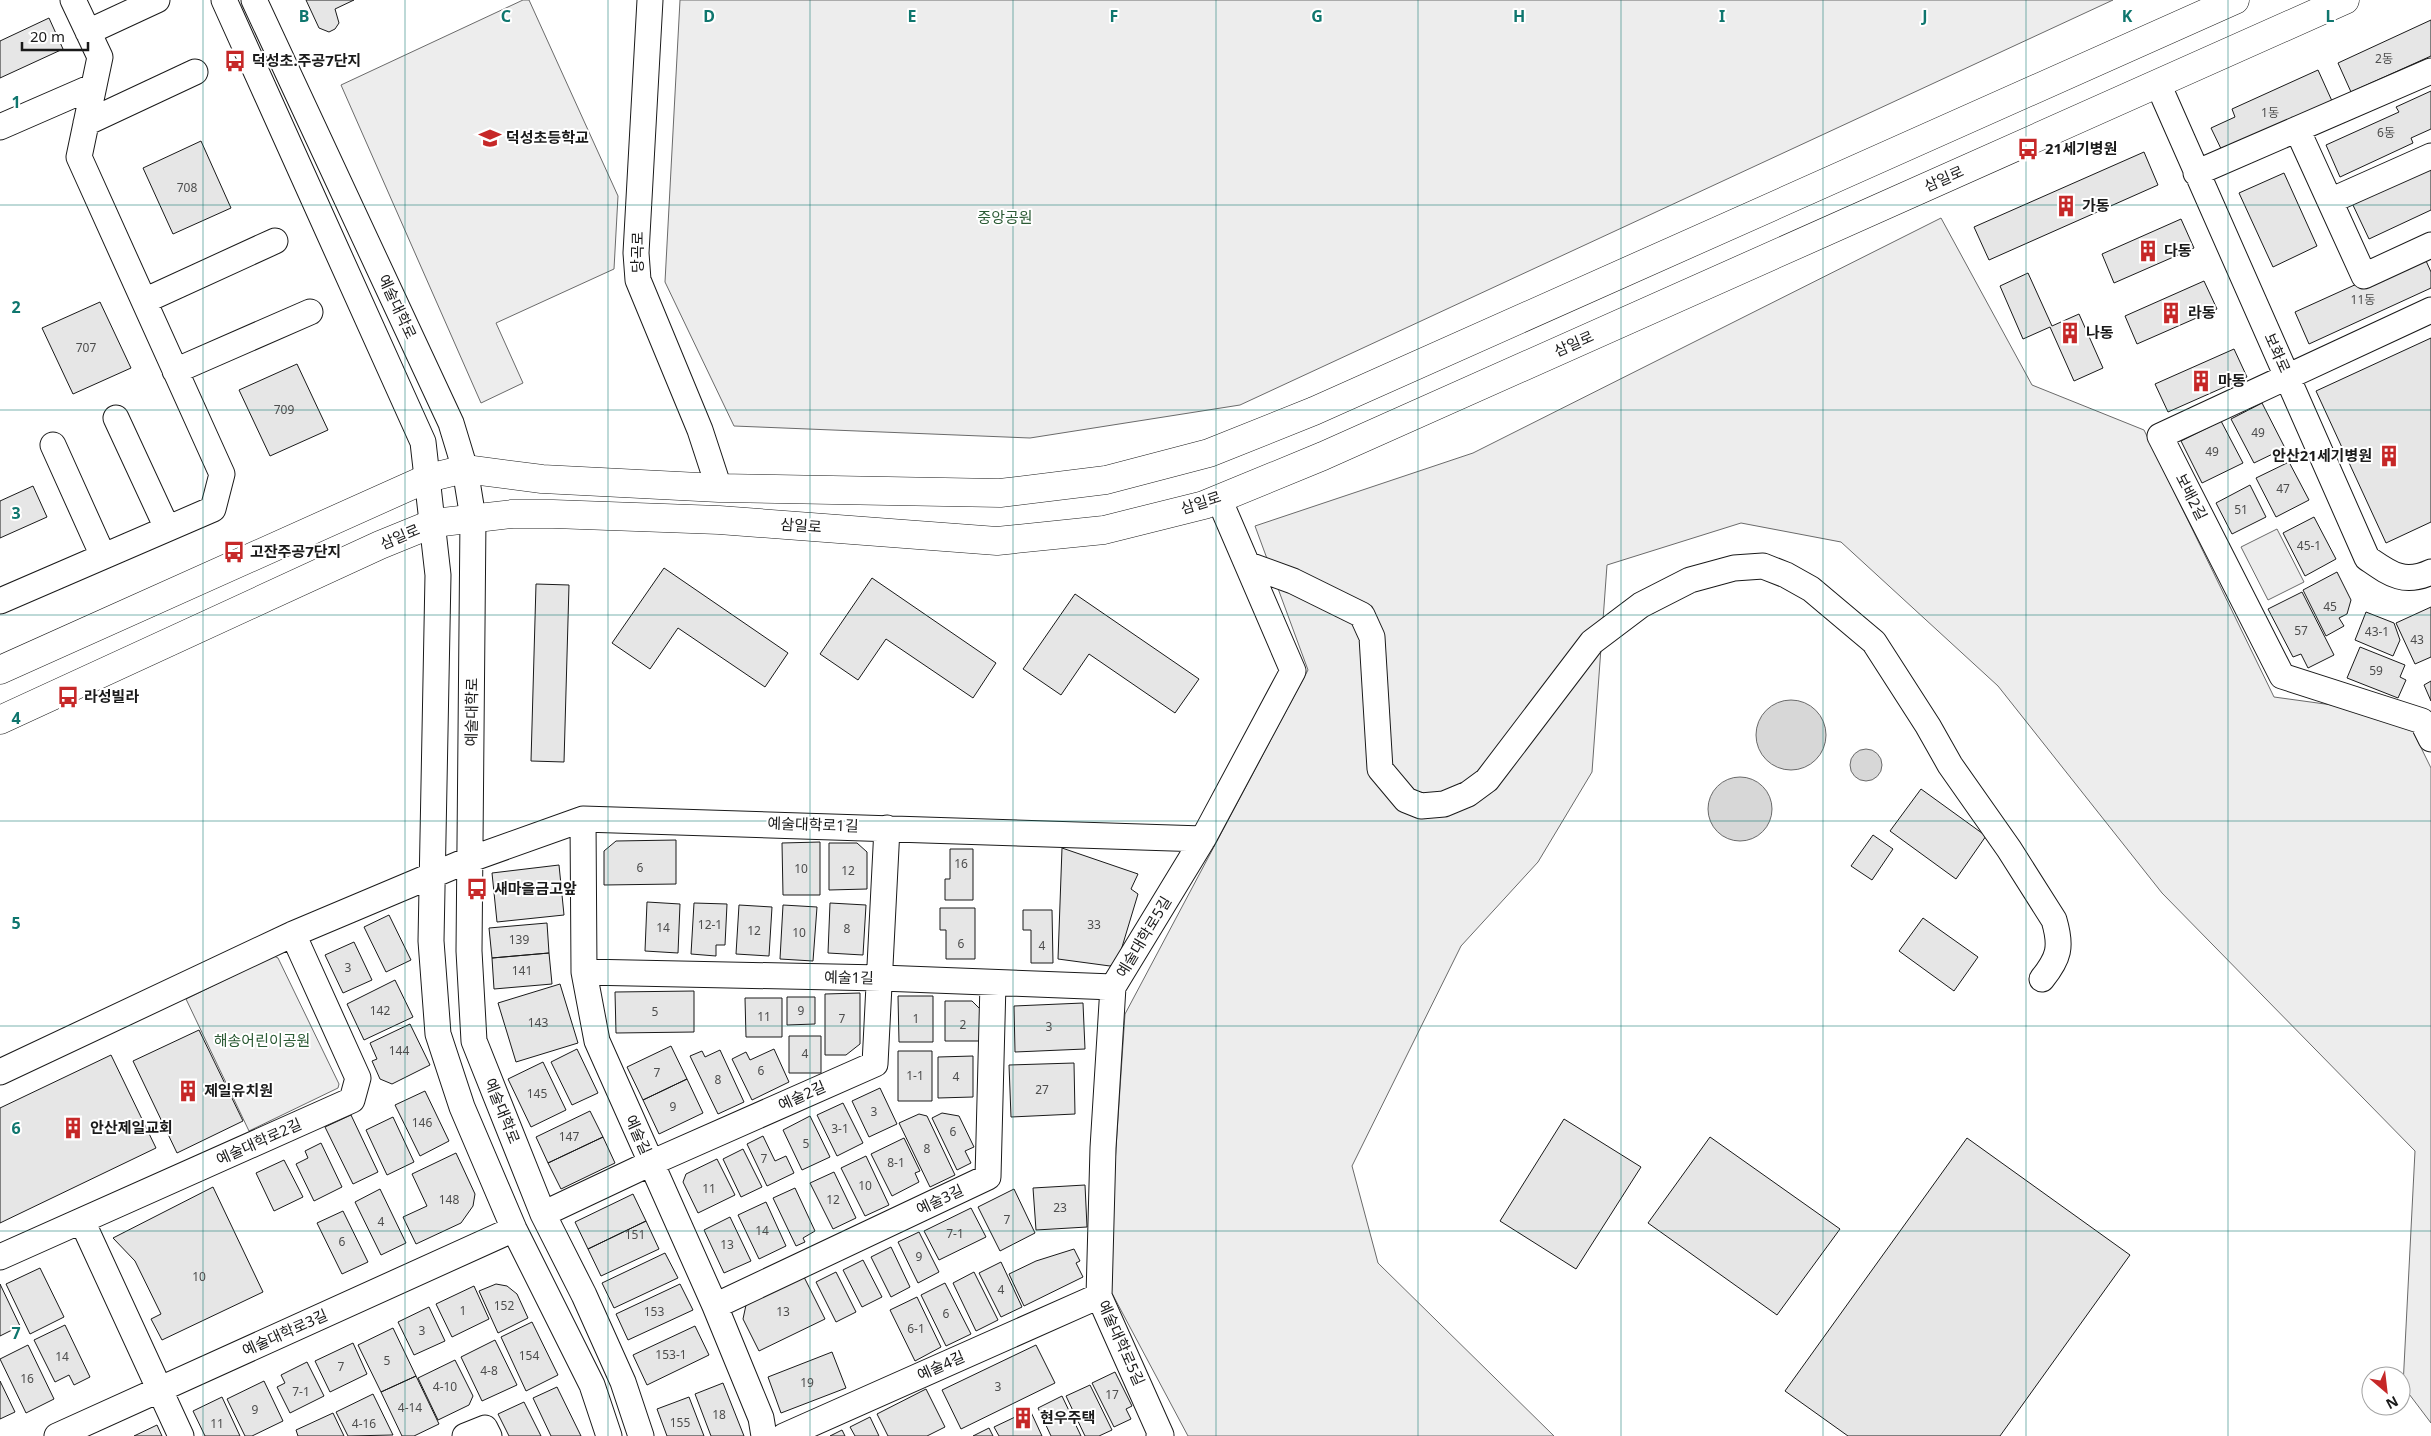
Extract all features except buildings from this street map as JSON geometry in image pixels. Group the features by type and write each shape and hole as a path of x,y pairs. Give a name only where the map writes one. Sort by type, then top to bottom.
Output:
{"main road":[{"path":"0,670 428,478 466,470 542,479 719,488 1000,494 1106,480 1208,453 1314,411 2235,0"},
{"name":"삼일로","path":"0,720 355,557 434,523 473,518 553,514 719,520 997,541 1104,530 1204,505 1323,456 2345,0"}],"street":[{"path":"0,600 213,509 222,474 79,158 100,57 73,0"},
{"path":"88,32 157,0"},
{"name":"예술대학로","path":"224,0 423,442 434,523 438,575 431,941 438,1034 462,1107 514,1229 592,1385 609,1436"},
{"name":"예술대학로","path":"254,0 451,423 466,470 473,518 469,951 474,1041 543,1214 584,1295 623,1382 641,1436"},
{"name":"당곡로","path":"650,0 636,253 638,280 700,430 719,488"},
{"path":"2196,173 2431,71"},
{"path":"86,123 195,72"},
{"name":"보화로","path":"2158,84 2366,558 2392,576 2420,577 2431,572"},
{"path":"0,127 94,86"},
{"path":"2297,129 2364,276 2431,245"},
{"path":"2330,201 2431,156"},
{"path":"144,301 275,240"},
{"name":"보배2길","path":"2431,310 2160,436 2282,676 2422,722 2431,739"},
{"path":"175,371 310,312"},
{"path":"116,418 167,528"},
{"path":"53,445 104,556"},
{"name":"예술대학로5길","path":"1159,1436 1161,1435 1099,1296 1102,1148 1113,987 1204,839 1293,671 1220,498"},
{"path":"1249,564 1293,580 1362,615 1372,637 1380,769 1406,800 1421,806 1444,804 1468,794 1488,780 1592,642 1641,605 1690,580 1734,568 1763,566 1786,575 1811,589 1874,642 1928,726 1950,765 2009,849 2054,920 2057,930 2056,961 2042,979"},
{"name":"예술대학로1길","path":"432,876 471,859 583,819 1204,839"},
{"name":"예술길","path":"583,819 584,972 597,1041 715,1306 761,1418 764,1436"},
{"path":"881,978 887,828"},
{"path":"0,1072 293,934 432,876"},
{"name":"예술대학로2길","path":"0,1257 352,1100 358,1078 293,934"},
{"name":"예술1길","path":"584,972 881,978 1113,987"},
{"name":"예술2길","path":"650,1163 875,1064 881,978"},
{"name":"예술3길","path":"715,1306 988,1178 993,983"},
{"path":"543,1214 650,1163"},
{"path":"82,1221 181,1436"},
{"name":"예술대학로3길","path":"56,1436 514,1229"},
{"name":"예술4길","path":"784,1436 1099,1296"},
{"path":"466,1436 485,1428 489,1436"}],"shaded area":[{"name":"덕성초등학교","path":"523,0 529,0 618,196 614,269 496,323 523,383 481,403 341,85"},
{"name":"중앙공원","path":"680,0 2113,0 1240,405 1030,438 734,426 665,282"},
{"path":"1941,218 2032,385 2144,430 2274,697 2405,715 2431,768 2431,1423 2411,1397 2411,1366 2404,1366 2415,1151 2162,893 1998,686 1841,542 1741,523 1607,565 1592,772 1538,862 1461,946 1352,1166 1378,1263 1554,1436 1188,1436 1107,1284 1125,1014 1308,670 1255,526 1473,453"},
{"path":"2277,529 2304,582 2268,600 2241,547"},
{"path":"1791,700 1804,703 1816,710 1823,722 1826,735 1823,748 1816,760 1804,767 1791,770 1778,767 1766,760 1759,748 1756,735 1759,722 1766,710 1778,703"},
{"path":"1866,749 1872,750 1877,754 1881,759 1881,771 1877,776 1872,780 1866,781 1860,780 1855,776 1851,771 1850,765 1851,759 1855,754 1860,750"},
{"path":"1740,777 1752,780 1763,786 1769,797 1772,809 1769,821 1763,832 1752,838 1740,841 1728,838 1717,832 1711,821 1708,809 1711,797 1717,786 1728,780"},
{"name":"해송어린이공원","path":"274,956 278,958 339,1084 338,1088 249,1131 186,999"}],"place":[{"name":"덕성초.주공7단지","path":"235,61"},
{"name":"덕성초등학교","path":"490,138"},
{"name":"21세기병원","path":"2028,149"},
{"name":"가동","path":"2066,206"},
{"name":"다동","path":"2148,251"},
{"name":"라동","path":"2171,313"},
{"name":"나동","path":"2070,333"},
{"name":"마동","path":"2201,381"},
{"name":"안산21세기병원","path":"2389,456"},
{"name":"고잔주공7단지","path":"234,552"},
{"name":"라성빌라","path":"68,697"},
{"name":"새마을금고앞","path":"477,889"},
{"name":"제일유치원","path":"188,1091"},
{"name":"안산제일교회","path":"73,1128"},
{"name":"현우주택","path":"1023,1418"}]}
